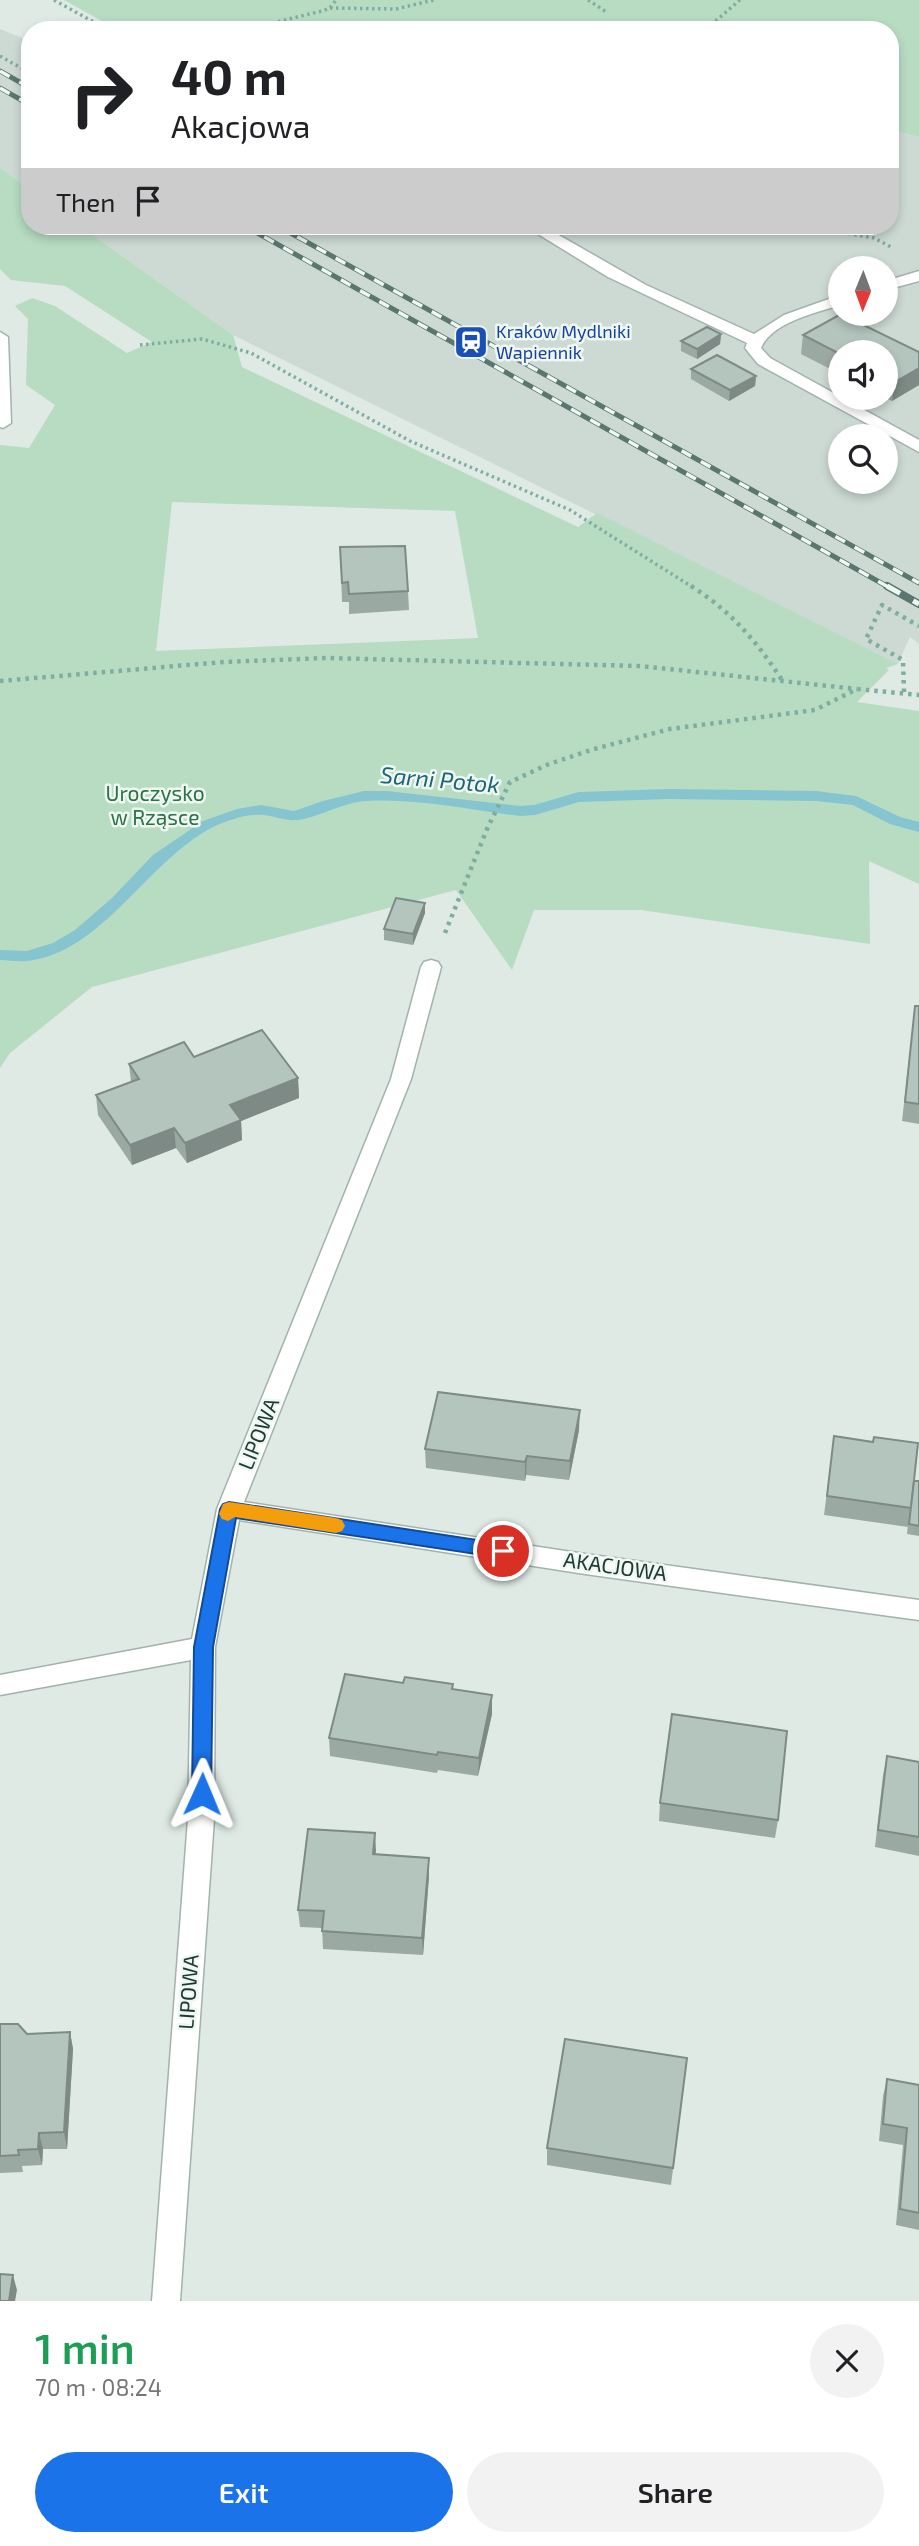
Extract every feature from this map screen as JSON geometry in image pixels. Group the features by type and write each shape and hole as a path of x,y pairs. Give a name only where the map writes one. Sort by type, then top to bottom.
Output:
{"street":[{"path":"547,235 590,263 676,307 759,335"},
{"path":"898,282 919,276"},
{"path":"828,304 759,335 753,348 764,361 919,447"},
{"path":"0,337 3,423"},
{"name":"LIPOWA","path":"166,2301 201,1819 203,1647 229,1509 401,1079 431,967"},
{"name":"AKACJOWA","path":"229,1509 585,1564 919,1610"},
{"path":"0,1685 203,1647"}],"path":[{"path":"54,0 92,21"},
{"path":"330,8 336,0"},
{"path":"279,21 330,8 395,9 419,6 434,0"},
{"path":"588,0 608,13"},
{"path":"716,21 740,0"},
{"path":"0,56 21,67"},
{"path":"858,235 874,238 902,253 919,276"},
{"path":"140,345 202,339 251,353 410,441 570,510 696,589 732,615 761,648 783,681"},
{"path":"904,692 903,660 866,639 883,605 919,626"},
{"path":"0,681 223,662 326,658 640,666 919,695"},
{"path":"431,967 486,829 510,782 549,764 594,749 670,729 815,710 857,689"}],"shaded area":[{"path":"0,29 21,37 21,184 0,169"},
{"path":"899,132 919,137 919,644 910,637 898,664 233,335 93,235 899,235"}],"green space":[{"path":"64,0 919,0 919,137 899,132 899,21 102,21"},
{"name":"Uroczysko w Rząsce","path":"0,168 21,183 21,235 93,235 233,335 242,367 578,527 597,513 898,664 886,668 889,670 857,702 919,711 919,884 869,861 870,944 641,910 534,910 512,970 456,890 92,987 10,1053 0,1068 0,445 29,448 55,405 26,385 28,319 15,306 32,298 55,306 127,353 152,342 65,286 11,280 0,269","holes":["172,502 455,511 478,638 156,651"]}],"building":[{"path":"828,321 828,326 866,326 894,340 828,340 828,348 803,335"},
{"path":"707,327 721,334 697,349 681,341"},
{"path":"898,342 919,352 919,368 898,380"},
{"path":"717,355 756,376 730,390 691,369"},
{"path":"405,546 408,591 349,594 348,582 342,583 340,547"},
{"path":"396,898 425,903 413,934 384,929"},
{"path":"915,1006 919,1006 919,1104 905,1102"},
{"path":"262,1030 298,1078 230,1105 241,1120 185,1143 174,1128 130,1145 96,1095 139,1079 129,1064 184,1042 194,1057"},
{"path":"438,1392 580,1410 570,1461 527,1456 525,1462 425,1449"},
{"path":"834,1436 873,1442 874,1437 918,1443 911,1508 827,1496"},
{"path":"914,1481 919,1481 919,1526 909,1524"},
{"path":"345,1674 403,1683 405,1677 453,1684 452,1689 492,1695 479,1758 438,1752 437,1755 329,1738"},
{"path":"672,1714 787,1731 778,1820 660,1803"},
{"path":"887,1756 919,1762 919,1837 878,1830"},
{"path":"308,1829 375,1833 373,1854 429,1858 422,1938 322,1931 324,1911 298,1910"},
{"path":"0,2024 18,2024 27,2034 70,2032 64,2132 39,2133 38,2149 18,2150 19,2155 0,2156"},
{"path":"565,2039 687,2058 673,2168 547,2148"},
{"path":"887,2079 919,2085 919,2213 900,2209 907,2128 883,2124"},
{"path":"0,2274 13,2275 9,2301 0,2301"}],"waterway":[{"name":"Sarni Potok","path":"0,955 27,956 58,947 80,934 117,901 158,858 208,824 242,812 261,810 295,816 328,804 364,796 387,796 520,811 535,810 579,797 668,794 816,796 856,801 895,821 919,827"}],"railway":[{"path":"0,71 21,83"},
{"path":"0,88 21,100"},
{"path":"261,235 890,588"},
{"path":"294,235 919,583"},
{"path":"887,586 919,604"}],"slow traffic":[{"path":"228,1514 229,1509 336,1526"}],"place":[{"name":"Kraków Mydlniki Wapiennik","path":"471,342"}],"route":[{"path":"202,1794 203,1647 229,1509 503,1551"}]}
